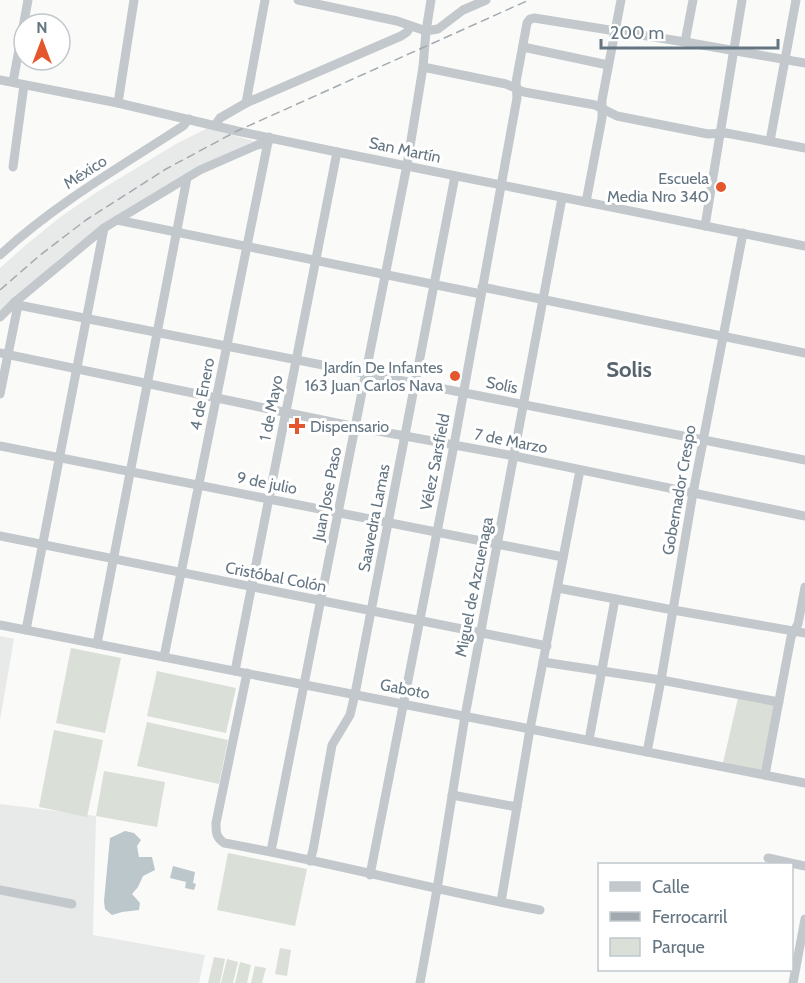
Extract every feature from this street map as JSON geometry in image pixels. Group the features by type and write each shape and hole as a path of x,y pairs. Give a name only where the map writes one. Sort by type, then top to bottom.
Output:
{"street":[{"path":"13,82 28,0"},
{"path":"118,103 134,0"},
{"path":"246,103 266,0"},
{"path":"298,0 397,21 426,30 438,29 463,10 486,0"},
{"name":"Juan Jose Paso","path":"271,851 407,165 431,0"},
{"path":"586,202 602,118 602,100 608,64 621,0"},
{"path":"685,42 693,0"},
{"path":"705,226 742,0"},
{"path":"770,141 796,0"},
{"name":"Vélez Sarsfield","path":"370,875 454,445 516,98 516,82 527,23 534,18 615,31"},
{"path":"215,125 220,118 246,103 401,36 411,26"},
{"path":"615,31 805,63"},
{"path":"523,47 608,64"},
{"path":"423,67 506,84 525,92 595,105 617,116 708,134 726,133 805,148"},
{"name":"San Martín","path":"0,80 118,103 215,125 268,140 407,165 805,246"},
{"path":"13,167 24,85"},
{"name":"México","path":"0,255 32,227 78,193 183,126 189,119"},
{"path":"0,317 104,228 200,170 268,140"},
{"name":"4 de Enero","path":"164,657 268,140"},
{"name":"1 de Mayo","path":"235,671 337,152"},
{"name":"Saavedra Lamas","path":"310,861 332,746 350,715 355,694 455,176"},
{"path":"97,644 187,178"},
{"name":"Miguel de Azcuenaga","path":"420,983 465,716 562,198"},
{"path":"117,220 435,285 543,300 805,353"},
{"path":"26,630 104,228"},
{"name":"Gobernador Crespo","path":"647,752 693,493 743,233"},
{"path":"0,394 4,354 16,303"},
{"name":"Solís","path":"16,303 157,333 805,460"},
{"name":"7 de Marzo","path":"4,354 805,516"},
{"name":"9 de julio","path":"0,446 563,557"},
{"path":"501,902 530,729 580,470"},
{"name":"Cristóbal Colón","path":"0,536 547,646"},
{"path":"765,775 791,637 798,624 805,587"},
{"path":"558,588 805,633"},
{"path":"589,740 615,599"},
{"name":"Gaboto","path":"0,625 805,783"},
{"path":"543,662 661,680 779,702"},
{"path":"247,673 216,832 218,838 224,843 271,851 370,875 540,910"},
{"path":"452,795 517,807"},
{"path":"768,858 791,863"},
{"path":"0,890 72,904"},
{"path":"793,983 805,919"}],"shaded area":[{"path":"208,128 254,141 198,167 98,228 59,259 0,313 0,268 59,218 97,192 176,144"},
{"path":"0,636 14,639 0,720"},
{"path":"0,804 96,816 93,935 205,955 199,983 0,983"},
{"path":"125,831 134,833 141,840 137,846 139,857 152,857 155,870 143,876 132,894 140,903 139,910 112,915 105,909 104,901 110,838"},
{"path":"173,866 195,872 194,890 185,888 186,882 170,878"}],"green space":[{"path":"71,648 121,658 105,733 56,723"},
{"path":"157,671 236,688 226,733 147,716"},
{"path":"738,698 775,705 763,771 723,763"},
{"path":"147,722 228,740 219,784 137,766"},
{"path":"54,730 103,740 87,817 39,807"},
{"path":"104,771 165,782 157,827 96,816"},
{"path":"228,853 307,869 295,926 217,910"},
{"path":"280,948 291,950 287,976 275,974"},
{"path":"214,957 225,959 220,983 208,983"},
{"path":"227,959 238,962 233,983 221,983"},
{"path":"240,962 251,965 247,983 235,983"},
{"path":"255,966 266,968 262,983 251,983"}],"railway":[{"path":"0,290 86,220 166,169 237,131 529,0"}],"place":[{"name":"Escuela Media Nro 340","path":"721,187"},
{"name":"Jardín De Infantes 163 Juan Carlos Nava","path":"455,376"},
{"name":"Dispensario","path":"297,426"}],"district":[{"name":"Solis","path":"629,369"}]}
